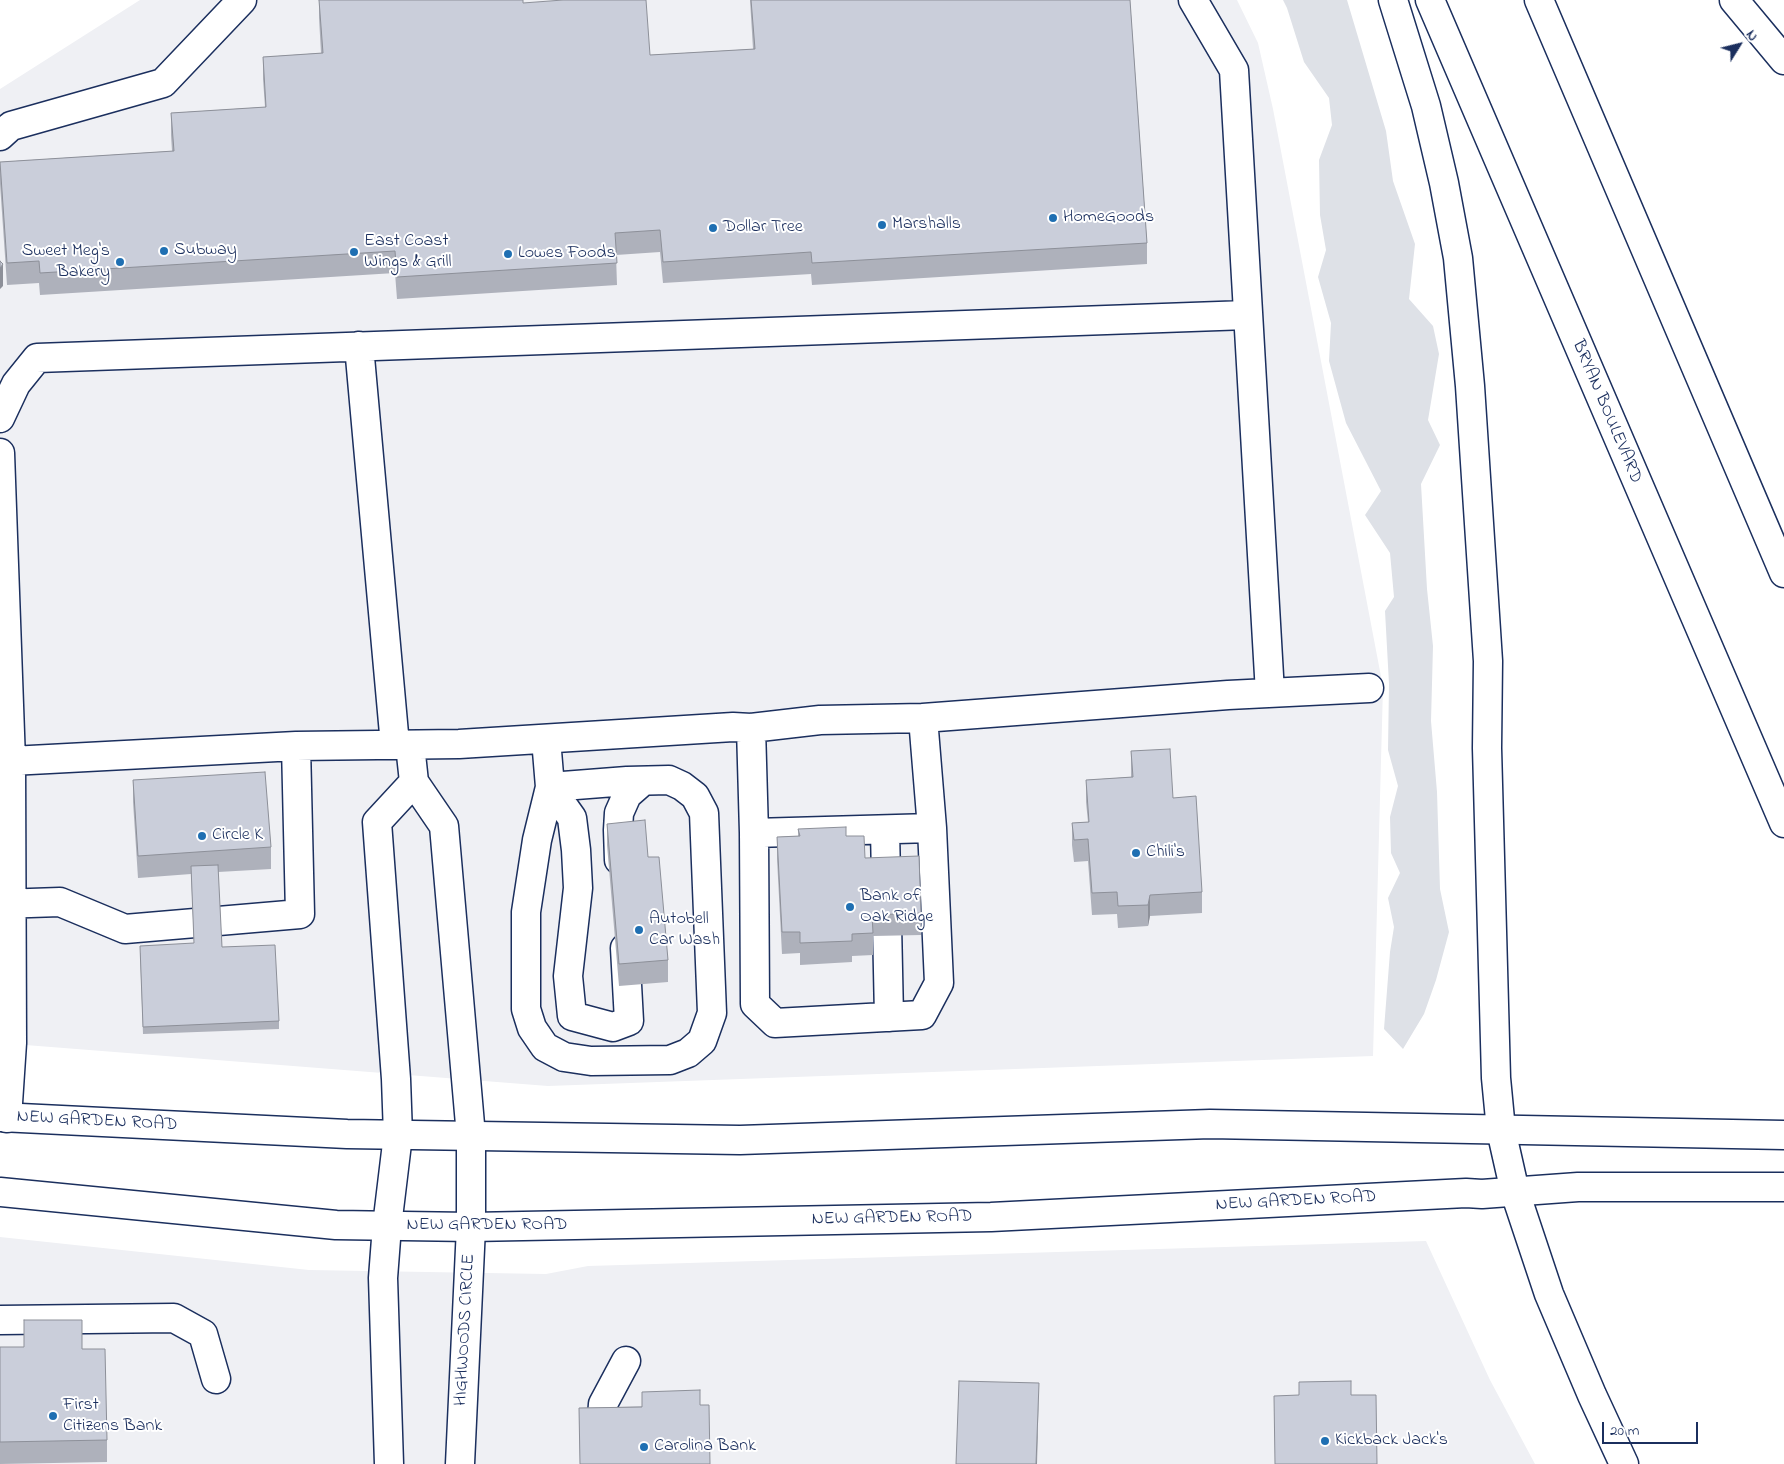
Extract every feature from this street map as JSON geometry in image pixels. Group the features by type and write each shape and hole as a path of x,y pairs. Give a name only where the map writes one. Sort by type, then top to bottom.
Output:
{"main road":[{"path":"0,136 11,126 163,83 242,0"},
{"path":"1193,0 1234,70 1270,694"},
{"path":"1393,0 1426,106 1444,183 1458,258 1470,386 1488,660 1487,758 1496,1078 1501,1130 1515,1192 1549,1294 1592,1396 1624,1464"},
{"name":"BRYAN BOULEVARD","path":"1430,0 1784,823"},
{"path":"1539,0 1784,573"},
{"path":"1734,0 1784,60"},
{"path":"0,418 16,384 37,358 1247,315"},
{"path":"359,346 402,745 414,782 377,822 396,1079 398,1134 383,1278 389,1464"},
{"path":"0,454 11,761 6,904 12,1043 4,1117"},
{"path":"11,761 296,746 459,744 733,727 751,728 820,720 924,718 1228,695 1369,688"},
{"path":"751,728 755,1004 775,1023 889,1017 922,1015 939,983 932,828 924,718"},
{"path":"546,739 550,787 537,840 526,912 526,1009 532,1028 545,1048 564,1057 591,1061 670,1060 688,1053 702,1041 712,1013 704,813 695,796 682,786 669,780 550,787"},
{"path":"6,904 60,902 125,928 300,914 296,746"},
{"path":"621,888 619,813 627,795 643,781"},
{"name":"HIGHWOODS CIRCLE","path":"414,782 444,826 471,1136 471,1227 460,1464"},
{"path":"550,787 572,818 576,850 578,888 568,976 572,1016 613,1027 629,1020 623,927"},
{"path":"754,833 932,828"},
{"path":"885,830 889,1017"},
{"name":"NEW GARDEN ROAD","path":"4,1117 348,1134 740,1140 1210,1124 1784,1135"},
{"name":"NEW GARDEN ROAD","path":"0,1192 336,1225 471,1227 991,1218 1515,1192 1578,1187 1784,1187"},
{"path":"0,1320 174,1318 203,1334 216,1379"},
{"path":"601,1429 603,1404 626,1362"},
{"path":"377,1464 388,1437"}],"shaded area":[{"path":"140,0 1237,0 1258,43 1273,109 1383,687 1373,1056 548,1086 0,1043 0,89"},
{"path":"1283,0 1347,0 1386,131 1393,181 1415,244 1409,299 1433,326 1439,354 1428,420 1440,445 1421,484 1427,589 1433,646 1431,721 1437,792 1440,889 1449,932 1436,980 1424,1014 1403,1049 1384,1029 1390,952 1394,927 1388,898 1400,873 1391,853 1390,817 1398,786 1388,750 1389,684 1385,611 1394,597 1390,553 1365,515 1381,491 1346,423 1329,361 1331,323 1318,277 1326,250 1320,215 1319,160 1332,125 1329,98 1304,62"},
{"path":"0,1237 309,1270 546,1274 588,1266 1426,1241 1490,1380 1535,1464 0,1464"}],"building":[{"path":"319,0 523,0 523,3 563,0 646,0 650,55 755,49 751,0 1130,0 1147,243 812,263 811,252 663,262 660,230 615,233 617,263 397,277 395,251 40,273 39,261 7,263 0,162 174,151 171,113 266,107 263,57 323,53"},
{"name":"Chili's","path":"1170,749 1173,798 1196,796 1202,892 1150,895 1148,905 1118,906 1117,892 1092,893 1088,839 1074,840 1072,823 1089,822 1086,780 1133,777 1131,751"},
{"name":"Circle K","path":"265,772 271,847 138,856 133,780"},
{"name":"Autobell Car Wash","path":"645,820 648,857 659,857 668,960 619,964 607,824"},
{"name":"Bank of Oak Ridge","path":"846,827 846,836 864,836 865,858 919,856 921,913 872,915 873,933 852,934 852,941 800,943 800,932 782,932 777,837 800,836 798,829"},
{"path":"218,865 222,947 275,945 279,1021 143,1027 140,946 194,943 191,866"},
{"name":"First Citizens Bank","path":"24,1320 82,1320 82,1349 105,1349 107,1440 0,1442 0,1347 24,1347"},
{"path":"959,1381 1039,1383 1036,1464 956,1464"},
{"name":"Kickback Jack's","path":"1351,1381 1351,1395 1376,1395 1377,1464 1275,1464 1274,1396 1299,1395 1299,1382"},
{"name":"Carolina Bank","path":"700,1390 700,1405 709,1405 710,1464 580,1464 579,1408 642,1407 642,1392"}],"place":[{"name":"HomeGoods","path":"1053,218"},
{"name":"Marshalls","path":"882,225"},
{"name":"Dollar Tree","path":"713,228"},
{"name":"Subway","path":"164,251"},
{"name":"East Coast Wings & Grill","path":"354,252"},
{"name":"Lowes Foods","path":"508,254"},
{"name":"Sweet Meg's Bakery","path":"120,262"},
{"name":"Circle K","path":"202,836"},
{"name":"Chili's","path":"1136,853"},
{"name":"Bank of Oak Ridge","path":"850,907"},
{"name":"Autobell Car Wash","path":"639,930"},
{"name":"First Citizens Bank","path":"53,1416"},
{"name":"Kickback Jack's","path":"1325,1441"},
{"name":"Carolina Bank","path":"644,1447"}]}
